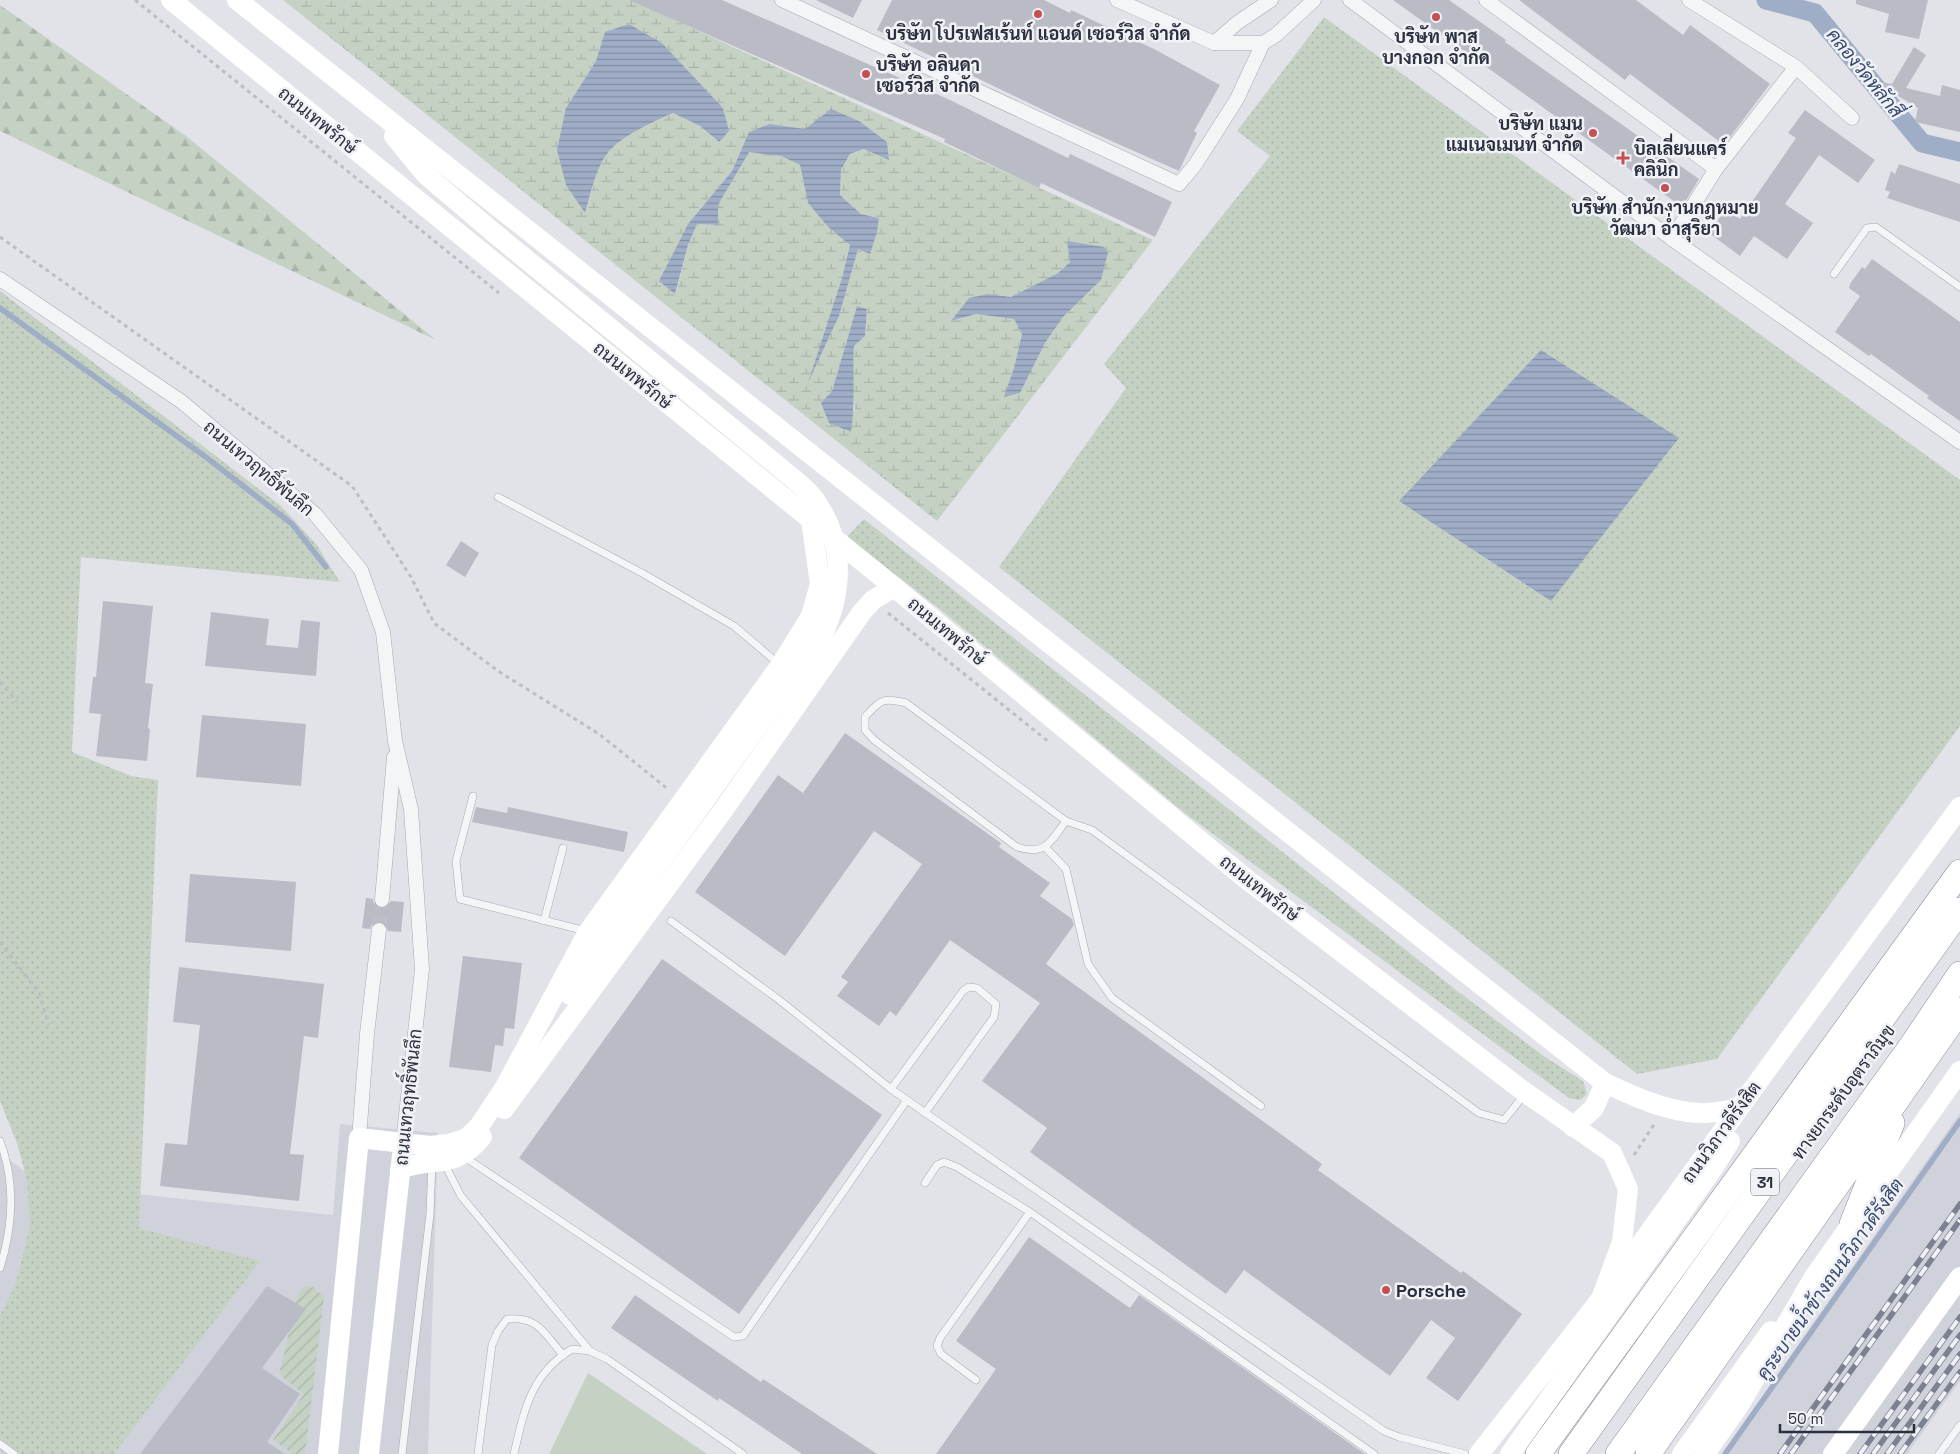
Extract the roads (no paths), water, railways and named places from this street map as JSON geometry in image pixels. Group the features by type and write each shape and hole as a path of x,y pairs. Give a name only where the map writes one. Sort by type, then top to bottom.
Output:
{"highway":[{"path":"1538,1454 1960,872"},
{"name":"31","path":"1571,1454 1960,910"},
{"name":"ทางยกระดับอุตราภิมุข","path":"1583,1454 1883,1037 1960,923"},
{"name":"ทางยกระดับอุตราภิมุข","path":"1618,1454 1912,1045 1960,974"},
{"path":"1648,1454 1960,1010"},
{"path":"1852,1224 1908,1083"}],"main road":[{"name":"ถนนเทพรักษ์","path":"171,0 894,587 1245,878 1526,1093 1612,1153 1628,1189 1622,1242 1601,1299"},
{"path":"237,0 1605,1083 1649,1104 1699,1113 1738,1109"},
{"path":"369,106 426,175 796,480 816,501 830,526 838,555 839,582 832,614 822,636 593,956 516,1094"},
{"path":"328,1454 360,1138 403,1143 449,1144 467,1138 480,1125 505,1087 588,932 780,666 811,616 820,584 811,520"},
{"path":"400,1169 414,1164 446,1160 477,1142 516,1094 724,809 848,633 873,600 894,587"},
{"path":"811,616 820,610 838,609 845,614 848,633"},
{"name":"ถนนวิภาวดีรังสิต","path":"1479,1454 1601,1299 1770,1064 1960,807"},
{"path":"1510,1454 1714,1167 1741,1122 1770,1064"},
{"path":"1682,1454 1761,1343 1814,1277 1960,1071"},
{"path":"1573,1127 1594,1108 1605,1083"},
{"name":"ถนนเทวฤทธิ์พันลึก","path":"369,1454 403,1143"},
{"path":"1705,1454 1740,1404 1814,1277"},
{"path":"1832,1454 1960,1278"}],"street":[{"path":"782,0 1179,184 1195,165 1237,99 1263,42"},
{"path":"1117,0 1214,43 1263,42 1276,35 1314,0"},
{"path":"1214,43 1237,22 1271,0"},
{"path":"1350,0 1672,239 1960,442"},
{"path":"1486,0 1716,169"},
{"path":"1689,0 1796,67 1852,118"},
{"path":"1672,239 1716,169 1796,67"},
{"name":"ถนนเทวฤทธิ์พันลึก","path":"0,279 182,402 315,514 361,570 383,632 395,741 411,808 422,969 403,1143"},
{"name":"ถนนเทวฤทธิ์พันลึก","path":"382,900 395,741"},
{"path":"360,1138 367,1034 379,930"}],"lane":[{"path":"1834,274 1867,228 1876,227 1960,287"},
{"path":"498,497 642,573 734,626 780,666"},
{"path":"1066,821 1046,848 1031,851 1017,847 874,740 865,730 865,717 880,701 890,699 906,703 1066,821 1092,830 1479,1113 1504,1120 1526,1093"},
{"path":"473,796 456,861 460,899 588,932"},
{"path":"544,921 563,848"},
{"path":"1046,848 1066,869 1088,964 1112,998 1261,1106"},
{"path":"671,921 778,999 906,1100 1384,1431 1399,1437 1466,1454"},
{"path":"891,1089 963,991 969,987 977,988 996,1004 994,1017 925,1112"},
{"path":"446,1160 734,1337 742,1336 906,1100"},
{"path":"0,1141 12,1195 11,1222 0,1268"},
{"path":"446,1160 462,1196 590,1351"},
{"path":"402,1454 430,1214 446,1160"},
{"path":"925,1183 937,1166 944,1162 951,1164 1030,1212 1374,1454"},
{"path":"976,1380 941,1354 937,1346 940,1338 1030,1212"},
{"path":"478,1454 492,1346 498,1331 507,1319 520,1318 532,1321 563,1355"},
{"path":"514,1454 529,1398 540,1377 551,1363 572,1349 590,1351 607,1359 743,1454"},
{"path":"1939,1454 1960,1425"},
{"path":"0,1444 14,1454"}],"water":[{"path":"629,24 662,43 723,108 729,131 719,142 700,126 673,113 637,130 613,148 603,160 596,175 585,213 566,185 557,150 566,108 596,61 605,32"},
{"path":"831,109 859,121 887,142 889,160 864,149 850,154 841,170 840,195 861,214 879,218 877,232 870,254 858,249 839,316 808,383 842,278 850,245 828,227 808,203 800,165 781,156 749,152 718,205 718,225 697,224 688,245 675,294 659,281 688,224 732,171 749,132 769,124 805,129"},
{"path":"1067,241 1104,247 1108,253 1101,280 1063,317 1045,343 1020,393 1004,397 1014,368 1022,334 1014,319 976,314 951,321 969,298 988,294 1011,297 1058,273 1070,262"},
{"path":"857,306 867,309 865,336 854,346 851,432 829,423 821,403 832,391"},
{"path":"1541,350 1679,438 1551,601 1399,501"}],"waterway":[{"name":"คลองวัดหลักสี่","path":"1766,0 1815,13 1922,143 1960,152"},
{"path":"0,308 207,458 292,524 326,567"},
{"name":"คูระบายน้ำข้างถนนวิภาวดีรังสิต","path":"1725,1454 1960,1121"}],"tunnel":[{"path":"379,930 382,900"}],"railway":[{"path":"1780,1454 1960,1204"},
{"path":"1791,1454 1960,1220"},
{"path":"1860,1454 1960,1317"},
{"path":"1873,1454 1960,1335"},
{"path":"1887,1454 1960,1354"},
{"path":"1900,1454 1960,1372"}],"place":[{"name":"บริษัท โปรเฟสเร้นท์ แอนด์ เซอร์วิส จำกัด","path":"1038,14"},
{"name":"บริษัท พาส บางกอก จำกัด","path":"1436,17"},
{"name":"บริษัท อลินดา เซอร์วิส จำกัด","path":"866,74"},
{"name":"บริษัท แมน แมเนจเมนท์ จำกัด","path":"1593,133"},
{"name":"บิลเลี่ยนแคร์ คลินิก","path":"1623,158"},
{"name":"บริษัท สำนักงานกฎหมาย วัฒนา อ่ำสุริยา","path":"1665,188"},
{"name":"Porsche","path":"1386,1290"}]}
